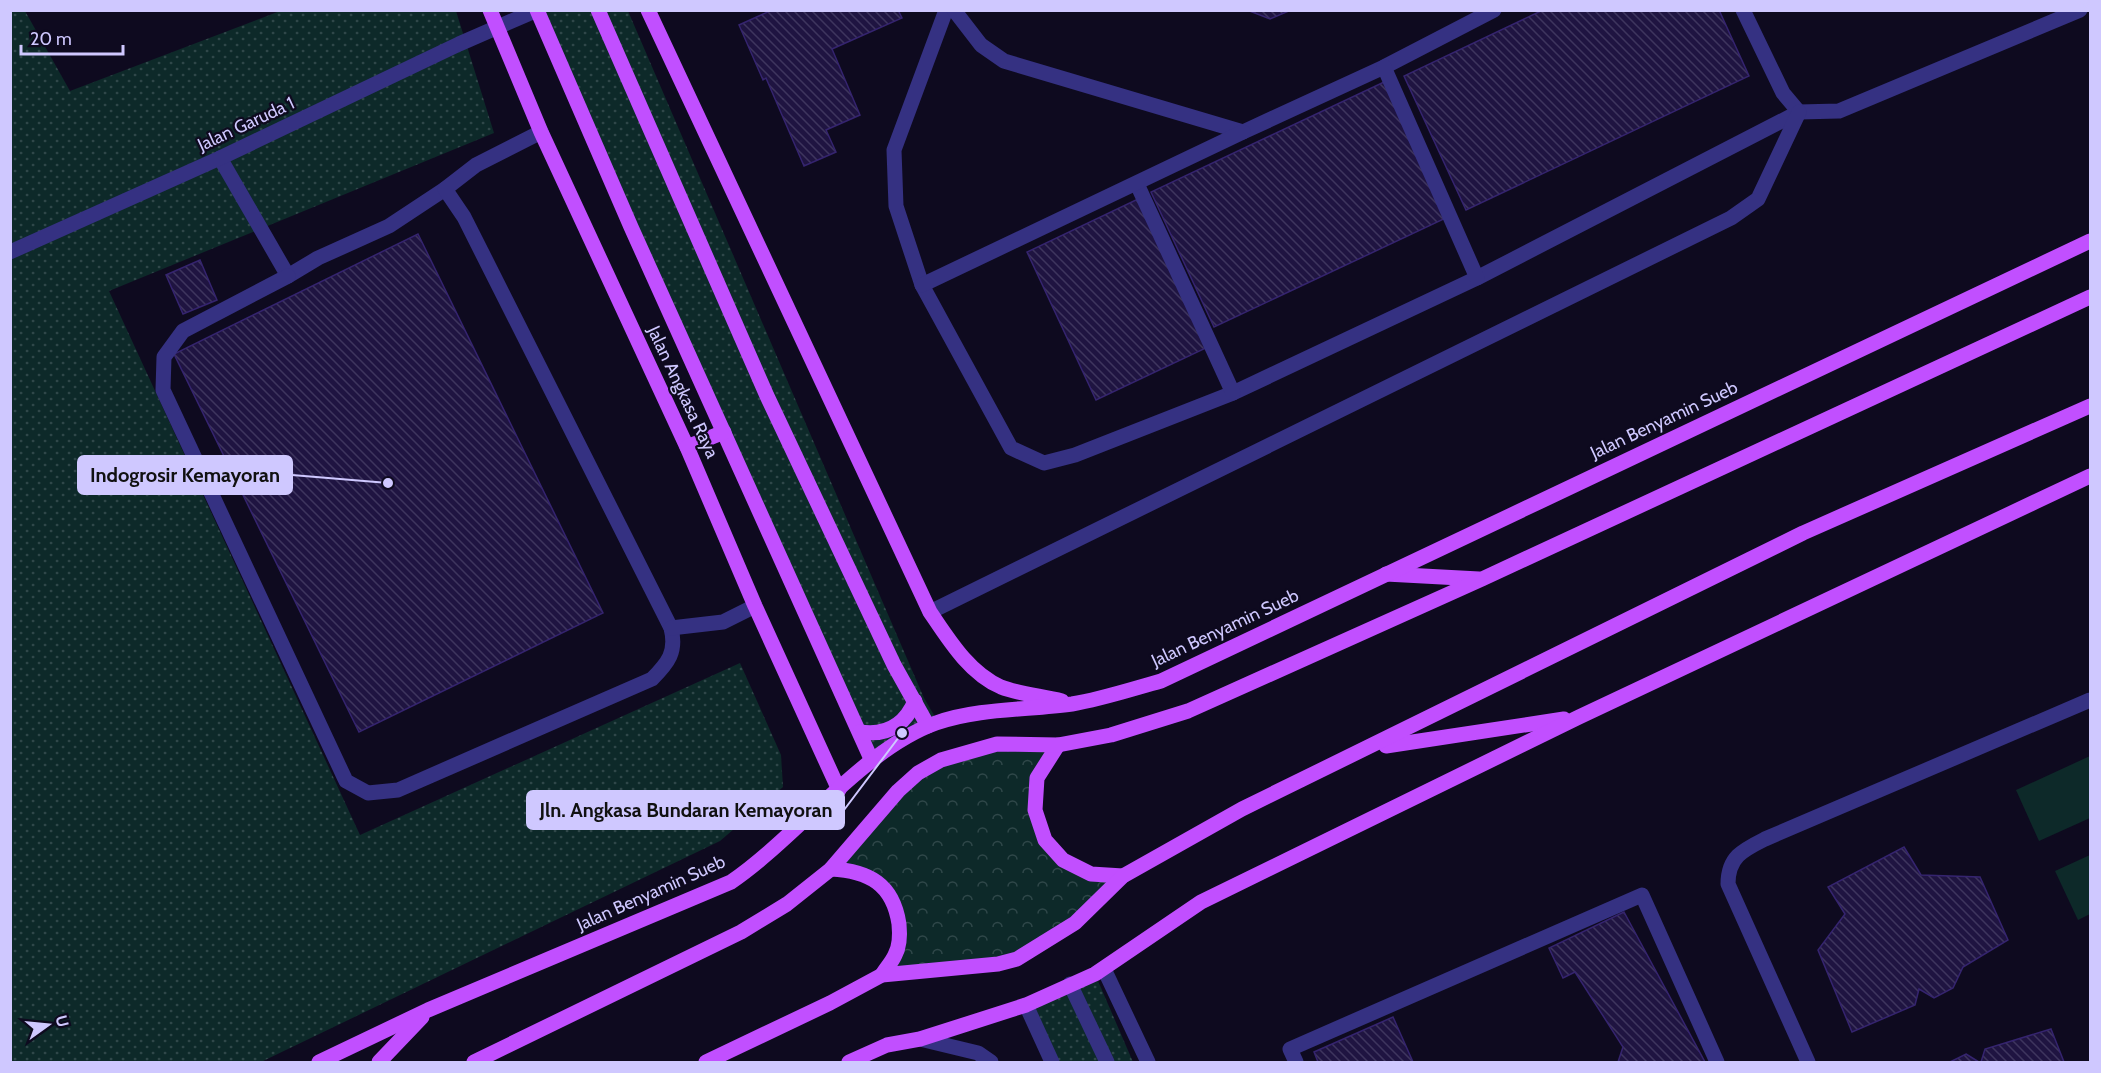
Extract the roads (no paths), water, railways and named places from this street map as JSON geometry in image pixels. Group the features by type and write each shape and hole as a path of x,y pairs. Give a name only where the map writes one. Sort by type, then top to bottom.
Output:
{"main road":[{"name":"Jalan Angkasa Raya","path":"490,10 541,132 687,447 755,606 839,790"},
{"name":"Jalan Angkasa Raya","path":"537,10 872,761"},
{"path":"598,10 767,396 894,664 928,726"},
{"path":"648,10 930,612 955,648 978,672 1001,687 1074,704"},
{"name":"Jalan Benyamin Sueb","path":"319,1062 428,1010 731,882 759,863 872,761 928,726 982,714 1074,704 1161,681 1383,574 2091,242"},
{"path":"474,1062 741,932 787,904 831,869 898,791 918,773 941,760 997,744 1058,745 1111,735 1188,711 1482,579 2091,297"},
{"path":"706,1062 830,1003 882,975 998,964 1017,959 1075,923 1123,876 1242,809 1803,533 2091,406"},
{"path":"687,447 724,432"},
{"path":"849,1062 887,1045 920,1039 1026,1005 1104,969 1201,902 1579,717 2091,476"},
{"path":"1383,574 1482,579"},
{"path":"860,732 880,733 889,730 906,718 915,701"},
{"path":"1370,748 1579,717"},
{"path":"1058,745 1037,778 1035,810 1045,840 1063,860 1091,874 1123,876"},
{"path":"831,869 851,870 870,877 883,887 896,907 900,935 896,955 882,975"},
{"path":"379,1062 428,1010"}],"street":[{"name":"Jalan Garuda 1","path":"10,252 220,158 496,27 537,10"},
{"path":"946,10 894,150 896,206 921,285 1011,448 1044,463 1075,455 1233,393 1477,278 1799,112 1839,111 2080,10"},
{"path":"954,10 981,45 1004,61 1243,132"},
{"path":"921,285 1384,67 1494,10"},
{"path":"1743,10 1783,93 1799,112"},
{"path":"1384,67 1477,278"},
{"path":"930,612 1731,218 1758,199 1799,112"},
{"path":"445,189 464,217 671,628 675,642 666,664 652,680 398,790 368,793 346,781 163,390 164,357 183,331 318,258 389,226 445,189 476,165 541,132"},
{"path":"220,158 288,276"},
{"path":"1137,184 1233,393"},
{"path":"671,628 723,622 755,606"},
{"path":"1808,1062 1728,884 1731,862 1738,854 1765,839 2091,700"},
{"path":"1296,1062 1290,1049 1642,895 1717,1062"},
{"path":"1104,969 1148,1062"},
{"path":"1070,984 1107,1062"},
{"path":"1026,1005 1052,1062"},
{"path":"920,1039 978,1053 991,1062"}],"place":[{"name":"Indogrosir Kemayoran","path":"388,483"},
{"name":"Jln. Angkasa Bundaran Kemayoran","path":"902,733"}]}
